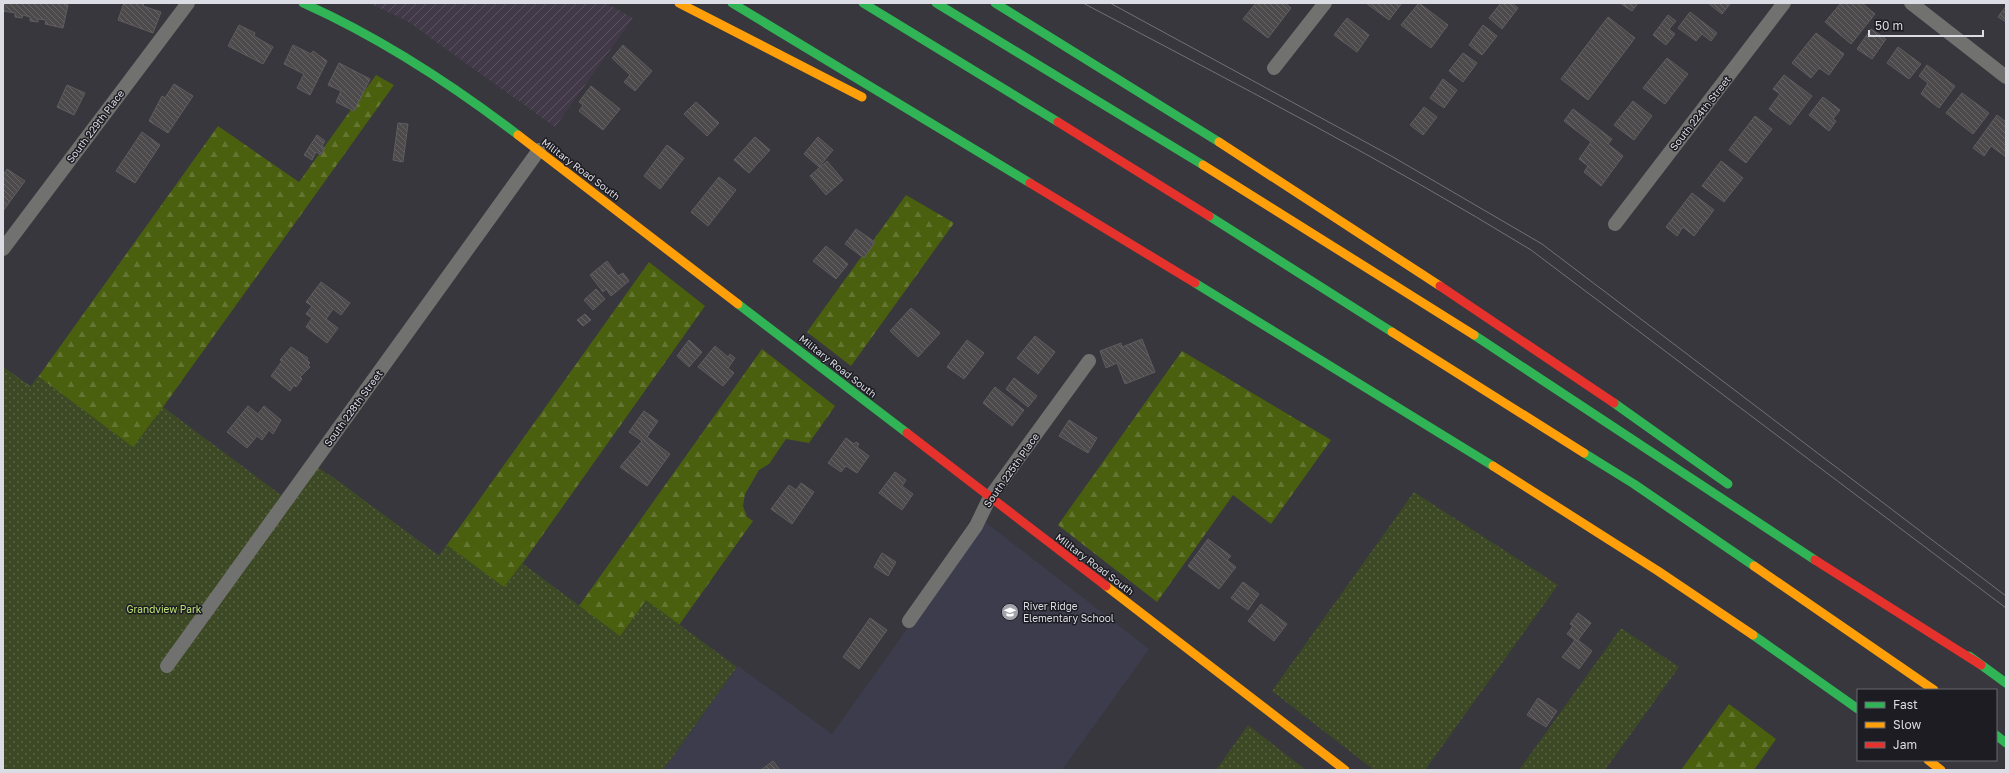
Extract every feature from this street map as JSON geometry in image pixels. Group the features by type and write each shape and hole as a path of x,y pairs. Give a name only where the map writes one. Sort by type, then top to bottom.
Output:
{"main road":[{"name":"Military Road South","path":"303,3 376,39 443,79 539,150 1345,770"},
{"path":"679,3 870,101"},
{"path":"732,3 1039,188 1478,456 1638,558 1768,644 1857,708"},
{"path":"864,3 1092,143 1634,484 1836,621 1933,689"},
{"path":"936,3 1206,166 1521,365 1835,572 1981,665"},
{"path":"995,3 1230,147 1378,243 1736,490"},
{"path":"912,123 1039,188"},
{"path":"1846,568 2006,683"},
{"path":"1997,737 2006,743"},
{"path":"1929,761 1941,770"}],"street":[{"name":"South 229th Place","path":"3,248 188,3"},
{"path":"1274,68 1324,3"},
{"name":"South 224th Street","path":"1615,224 1784,3"},
{"path":"1911,3 2006,77"},
{"name":"South 228th Street","path":"167,666 539,150"},
{"name":"South 225th Place","path":"909,621 976,526 990,497 1089,361"}],"shaded area":[{"path":"369,3 606,3 633,18 555,127 407,21"},
{"name":"River Ridge Elementary School","path":"984,521 1149,649 1062,770 663,770 738,666 832,734"}],"green space":[{"path":"376,75 394,85 163,407 285,501 328,474 439,556 649,262 705,306 522,564 579,606 762,349 835,406 809,443 786,439 769,464 759,470 745,494 743,506 747,517 753,521 679,625 251,770 3,367 31,387 218,126 299,182"},
{"path":"906,195 954,223 851,366 807,332"},
{"path":"1182,351 1331,440 1271,524 1233,495 1157,602 1058,525"},
{"name":"Grandview Park","path":"3,367 30,387 38,376 133,447 163,407 285,498 311,462 439,556 447,545 504,587 522,563 620,636 646,600 737,667 663,770 3,770"},
{"path":"1414,492 1558,585 1425,770 1374,770 1272,691"},
{"path":"1621,628 1679,667 1605,770 1519,770"},
{"path":"1729,704 1776,739 1754,770 1681,770"},
{"path":"1248,725 1306,770 1216,770"}],"building":[{"path":"3,3 64,3 68,5 63,28 45,24 46,20 38,19 38,22 30,21 30,17 23,15 22,18 15,17 15,13 3,11"},
{"path":"124,3 144,3 143,6 161,12 153,33 118,20"},
{"path":"1256,3 1285,3 1291,8 1268,38 1243,19"},
{"path":"1366,3 1402,3 1389,20"},
{"path":"1419,3 1448,25 1431,48 1401,25"},
{"path":"1501,3 1512,3 1518,8 1502,29 1489,18"},
{"path":"1620,3 1638,3 1632,11"},
{"path":"1708,3 1731,3 1722,14"},
{"path":"1841,3 1862,3 1875,14 1851,44 1825,22"},
{"path":"2006,6 2006,22 1998,17"},
{"path":"1690,12 1717,33 1711,41 1702,34 1696,41 1678,28"},
{"path":"1668,15 1676,21 1669,29 1675,34 1666,45 1653,35"},
{"path":"1608,17 1635,38 1588,100 1561,79"},
{"path":"1347,18 1369,35 1357,52 1334,35"},
{"path":"239,25 255,33 254,36 273,47 263,64 228,46"},
{"path":"1483,25 1497,36 1482,55 1469,45"},
{"path":"1871,29 1886,39 1872,59 1857,49"},
{"path":"1816,33 1844,54 1829,75 1819,68 1811,78 1792,63"},
{"path":"293,45 311,54 313,51 327,61 310,95 297,88 304,74 284,64"},
{"path":"623,45 652,71 635,91 624,82 630,75 612,58"},
{"path":"1898,47 1921,64 1909,79 1887,63"},
{"path":"1463,53 1477,63 1463,82 1449,71"},
{"path":"1667,58 1688,74 1665,104 1643,88"},
{"path":"339,63 370,79 354,111 336,102 341,91 328,85"},
{"path":"1927,65 1955,86 1939,108 1921,94 1928,83 1919,76"},
{"path":"1784,75 1812,96 1790,125 1769,109 1780,94 1773,89"},
{"path":"1443,79 1457,90 1444,108 1430,98"},
{"path":"174,84 193,96 168,133 149,121 162,96 165,98"},
{"path":"67,85 85,93 74,115 57,107"},
{"path":"591,86 620,109 603,130 579,111 583,105 579,102"},
{"path":"1962,93 1989,113 1973,134 1946,113"},
{"path":"1823,97 1840,110 1833,119 1836,121 1829,131 1809,115"},
{"path":"1633,101 1652,116 1634,140 1614,125"},
{"path":"696,102 719,123 707,136 684,114"},
{"path":"1424,107 1437,117 1423,135 1410,125"},
{"path":"1573,109 1612,139 1608,144 1623,156 1601,186 1584,172 1588,166 1579,159 1591,142 1564,121"},
{"path":"1997,115 2006,122 2006,157 1991,146 1984,156 1973,148"},
{"path":"1755,116 1772,129 1746,163 1729,150"},
{"path":"398,123 408,124 403,162 393,160"},
{"path":"142,132 160,145 135,183 116,171"},
{"path":"317,135 325,141 322,146 325,148 321,155 316,152 312,160 304,155"},
{"path":"755,137 770,150 749,173 734,160"},
{"path":"818,137 833,150 819,167 804,154"},
{"path":"667,145 684,158 660,189 644,176"},
{"path":"827,161 843,180 826,195 810,176"},
{"path":"1721,161 1743,178 1724,202 1702,186"},
{"path":"7,169 25,181 3,211 3,175"},
{"path":"719,177 736,190 708,226 691,212"},
{"path":"1692,193 1714,210 1694,236 1683,227 1677,236 1666,227"},
{"path":"856,229 875,242 864,258 845,244"},
{"path":"826,246 848,264 836,279 813,261"},
{"path":"607,261 618,276 623,273 629,281 611,296 606,289 603,292 590,275"},
{"path":"321,282 350,303 341,315 333,309 326,319 338,328 327,343 306,327 312,318 306,314 312,306 306,302"},
{"path":"596,289 605,299 593,310 584,300"},
{"path":"911,308 940,333 918,357 890,331"},
{"path":"585,314 591,320 583,326 577,320"},
{"path":"1035,336 1055,352 1038,374 1017,358"},
{"path":"1142,339 1155,372 1125,384 1117,363 1106,368 1100,351 1121,343 1122,347"},
{"path":"689,340 702,352 689,367 677,356"},
{"path":"967,340 984,353 964,379 947,367"},
{"path":"715,346 728,357 730,354 735,358 728,368 734,373 723,386 698,367"},
{"path":"291,347 308,358 307,360 310,363 308,365 310,367 300,377 302,379 296,387 294,385 290,391 271,376 282,361 280,360"},
{"path":"1014,378 1037,396 1028,407 1006,389"},
{"path":"995,387 1024,410 1012,426 983,403"},
{"path":"248,406 258,414 264,406 281,420 273,434 269,430 262,440 257,436 247,448 227,432"},
{"path":"644,411 658,421 647,437 670,454 647,486 620,467 642,441 629,432"},
{"path":"1069,420 1097,438 1088,453 1059,436"},
{"path":"846,438 854,444 856,442 859,444 857,447 869,456 857,473 846,466 841,472 828,463"},
{"path":"895,472 906,480 902,486 913,494 902,510 879,493"},
{"path":"801,483 814,492 792,524 771,509 789,485 796,490"},
{"path":"1208,539 1231,556 1227,560 1236,567 1219,589 1188,566"},
{"path":"882,553 896,562 888,576 874,567"},
{"path":"1243,582 1259,594 1248,610 1231,598"},
{"path":"1261,604 1287,624 1274,641 1248,621"},
{"path":"1578,613 1591,623 1578,640 1592,651 1579,669 1562,657 1575,640 1567,634 1573,626 1570,624"},
{"path":"870,618 887,630 859,669 843,657"},
{"path":"1538,698 1557,711 1546,727 1527,715"},
{"path":"773,761 780,770 761,770"}],"tram line":[{"path":"1083,3 1365,154 1531,250 2006,608"},
{"path":"1110,3 1393,157 1542,244 2006,596"}],"traffic: fast":[{"path":"303,3 387,46 467,97 518,135"},
{"path":"732,3 1030,183"},
{"path":"863,3 1058,122"},
{"path":"936,3 1203,165"},
{"path":"995,3 1219,142"},
{"path":"1209,216 1392,332"},
{"path":"1195,283 1493,466"},
{"path":"738,304 907,433"},
{"path":"1474,335 1815,560"},
{"path":"1614,403 1728,484"},
{"path":"1584,453 1634,484 1754,566"},
{"path":"1753,635 1857,708"},
{"path":"1969,656 2006,683"},
{"path":"1997,736 2006,743"}],"traffic: slow":[{"path":"679,3 862,97"},
{"path":"518,135 738,304"},
{"path":"1219,142 1440,286"},
{"path":"1203,165 1474,335"},
{"path":"1392,332 1584,453"},
{"path":"1493,466 1658,571 1753,635"},
{"path":"1754,566 1933,689"},
{"path":"1106,586 1345,770"},
{"path":"1929,761 1941,770"}],"traffic: jam":[{"path":"1058,122 1209,216"},
{"path":"1030,183 1195,283"},
{"path":"1440,286 1614,403"},
{"path":"907,433 1106,586"},
{"path":"1815,560 1981,665"}],"place":[{"name":"River Ridge Elementary School","path":"1010,612"}]}
